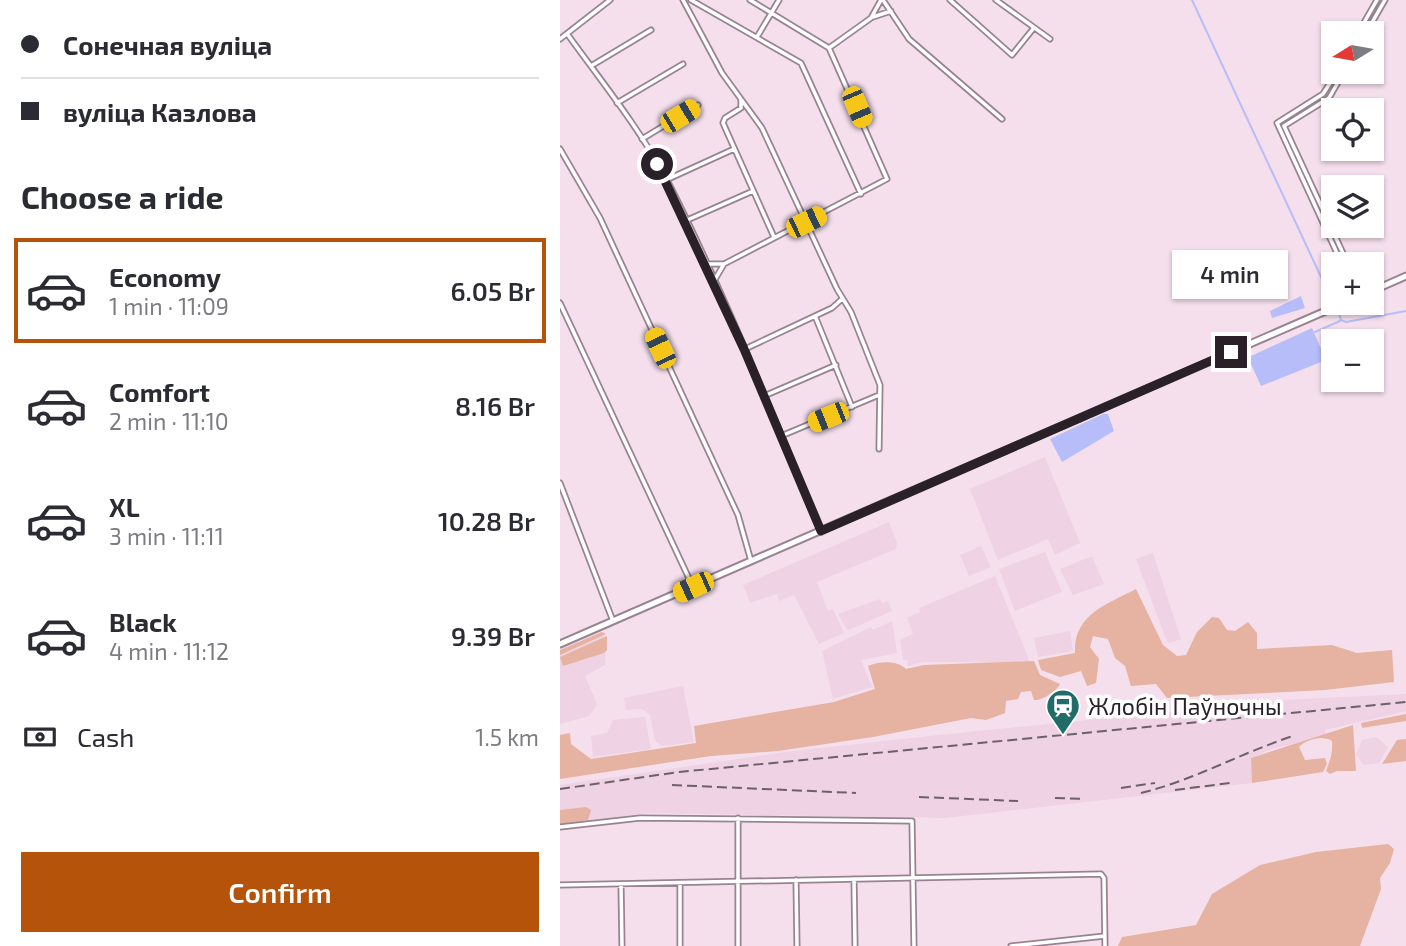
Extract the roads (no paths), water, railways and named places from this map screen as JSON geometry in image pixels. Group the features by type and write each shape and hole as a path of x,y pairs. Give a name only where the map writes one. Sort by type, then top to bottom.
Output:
{"main road":[{"path":"1384,286 1406,276"},
{"path":"560,645 1321,313"}],"street":[{"path":"560,39 610,0"},
{"path":"683,0 722,73 762,128 851,312 880,385 879,449"},
{"path":"685,5 691,0 801,63 862,194"},
{"path":"705,264 724,264 885,183 887,173 829,48 750,0"},
{"path":"757,37 779,0"},
{"path":"871,18 882,0 909,39 1002,119"},
{"path":"950,0 1012,55 1033,29"},
{"path":"996,0 1050,39"},
{"path":"1365,21 1377,0"},
{"path":"1373,21 1385,0"},
{"path":"829,48 871,18 891,11"},
{"path":"591,66 651,30"},
{"path":"568,35 642,139 666,180 744,349 821,531"},
{"path":"617,103 682,64"},
{"path":"1329,84 1323,94 1277,125 1336,252"},
{"path":"1337,84 1329,97 1284,126 1342,252"},
{"path":"741,99 741,108 723,119 774,237"},
{"path":"642,139 698,105"},
{"path":"560,149 585,187 738,515 751,561"},
{"path":"666,180 734,149"},
{"path":"685,221 754,191"},
{"path":"713,282 724,264"},
{"path":"744,349 815,316 842,298"},
{"path":"560,303 693,587"},
{"path":"815,316 852,407"},
{"path":"764,396 835,365"},
{"path":"781,436 881,395"},
{"path":"560,482 613,621"},
{"path":"560,827 640,818 912,821 914,946"},
{"path":"738,818 738,946"},
{"path":"560,885 1101,874 1104,878 1105,946"},
{"path":"854,879 855,946"},
{"path":"796,880 797,946"},
{"path":"680,883 680,946"},
{"path":"621,884 622,946"},
{"path":"1011,946 1105,936"}],"water":[{"path":"1301,296 1305,308 1272,318 1270,311"},
{"path":"1312,328 1321,349 1321,362 1261,386 1250,362 1251,356"},
{"path":"1108,414 1114,431 1062,462 1050,439"}],"waterway":[{"path":"1192,0 1321,277"},
{"path":"1339,315 1341,320 1346,322 1406,311"},
{"path":"1315,332 1340,321"}],"railway":[{"path":"560,789 679,772 1406,702"},
{"path":"1141,793 1180,781 1293,736"},
{"path":"1121,788 1155,783"},
{"path":"1175,790 1230,783"},
{"path":"672,785 856,793"},
{"path":"919,797 1018,801"},
{"path":"1055,798 1085,799"}],"place":[{"name":"Жлобін Паўночны","path":"1063,736"}]}
